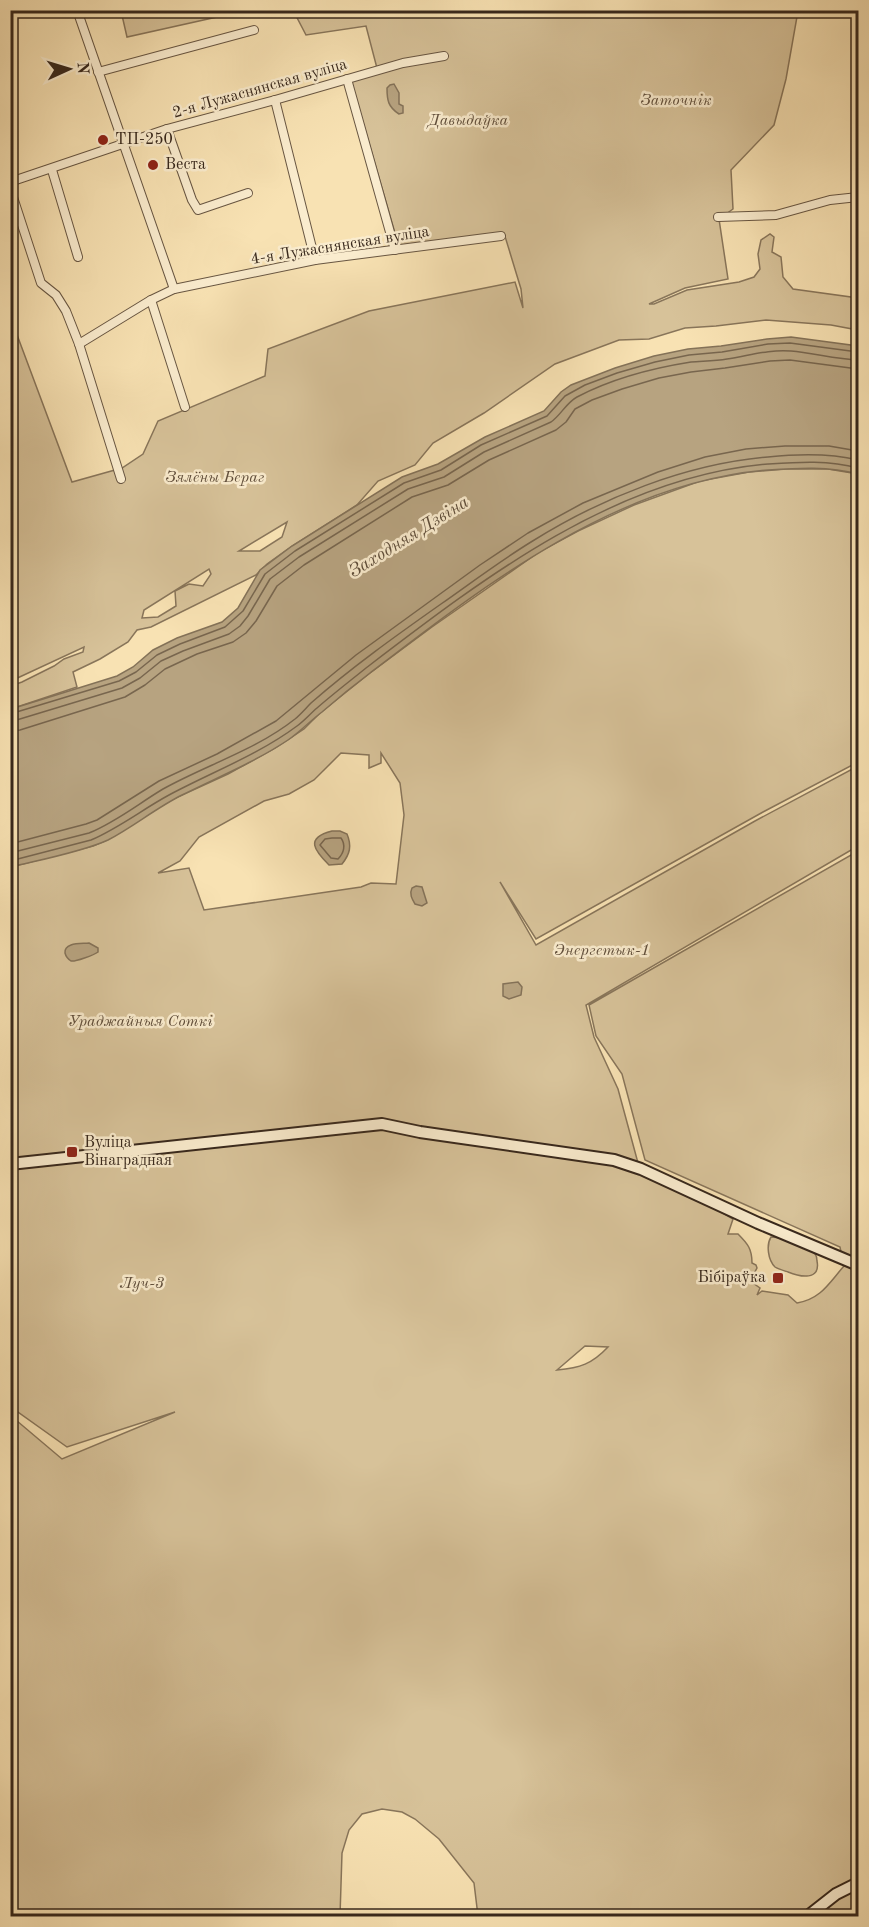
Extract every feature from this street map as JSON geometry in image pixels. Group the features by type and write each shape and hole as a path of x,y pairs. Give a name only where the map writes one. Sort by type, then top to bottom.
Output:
{"street":[{"path":"77,10 174,289"},
{"path":"98,72 254,30"},
{"name":"2-я Лужаснянская вуліца","path":"10,182 52,170 167,129 403,63 444,56"},
{"path":"347,79 395,250"},
{"path":"275,100 315,260"},
{"path":"167,129 192,200 198,210 248,193"},
{"path":"52,170 78,257"},
{"path":"10,188 41,283 56,295 66,311 79,344 122,479"},
{"path":"718,217 776,215 830,200 858,197"},
{"name":"4-я Лужаснянская вуліца","path":"79,344 151,300 174,289 315,260 501,236"},
{"path":"151,300 185,407"},
{"path":"10,1164 382,1124 420,1132 614,1160 641,1169 758,1223 858,1265"},
{"path":"808,1917 836,1894 858,1883"}],"green space":[{"path":"121,10 244,11 127,37"},
{"path":"293,10 798,11 786,79 774,125 731,170 733,209 719,219 728,279 685,288 649,304 687,290 739,282 754,277 760,269 758,254 761,240 770,234 774,237 772,252 781,257 783,277 793,289 858,298 858,330 831,325 766,320 685,328 649,339 619,340 555,364 484,413 433,443 415,465 378,481 357,505 292,546 256,575 151,627 137,630 128,642 73,672 77,687 11,709 11,686 83,652 84,647 11,681 10,316 72,482 122,468 143,454 158,421 265,376 268,349 369,311 515,282 523,308 521,289 504,233 399,247 351,81 378,72 366,26 306,35","holes":["287,522 282,537 260,551 239,551","209,569 211,574 203,586 189,584 175,591 176,606 158,617 142,618 144,610"]},
{"path":"828,469 858,474 858,762 763,812 536,939 500,882 536,945 755,821 858,766 858,846 586,1005 594,1037 618,1089 638,1163 733,1219 728,1234 738,1234 749,1247 752,1263 757,1268 750,1281 760,1288 757,1295 762,1291 788,1295 797,1303 812,1298 824,1289 844,1266 840,1247 645,1160 622,1074 596,1036 589,1005 858,851 858,1916 478,1916 474,1883 439,1839 415,1819 402,1812 382,1809 362,1814 349,1830 342,1853 340,1916 11,1916 10,1415 62,1459 175,1412 67,1447 11,1407 11,867 93,846 107,840 169,801 228,774 275,748 304,729 320,713 370,673 432,627 539,552 578,531 634,505 700,481 749,472","holes":["341,753 369,755 369,768 381,763 381,753 400,783 404,815 396,884 371,883 361,887 204,910 189,868 158,873 180,861 199,837 264,801 289,794 314,780","585,1346 608,1347 585,1364 557,1370"]},
{"path":"771,1237 791,1241 813,1252 817,1259 816,1272 813,1275 804,1276 775,1267 768,1252"}],"water":[{"path":"394,84 399,93 399,104 403,106 403,113 399,114 392,109 388,100 387,88"},
{"name":"Заходняя Дзвіна","path":"791,337 858,346 858,474 802,468 768,470 713,479 659,494 607,516 556,543 460,605 275,748 172,800 108,840 73,852 11,867 11,709 117,676 133,667 153,650 177,638 222,622 238,608 260,570 292,546 402,477 438,464 485,437 544,411 561,392 571,385 654,356 688,349"},
{"path":"332,831 340,831 347,834 349,838 349,850 342,864 329,865 316,850 315,841 318,837"},
{"path":"422,887 427,903 422,906 415,904 411,896 412,888"},
{"path":"89,943 98,948 98,952 73,961 67,957 65,949 67,947"},
{"path":"518,982 522,987 521,995 509,999 503,996 503,984"}],"place":[{"name":"ТП-250","path":"103,140"},
{"name":"Веста","path":"153,165"},
{"name":"Вуліца Вінаградная","path":"72,1152"},
{"name":"Бібіраўка","path":"778,1278"}],"park label":[{"name":"Заточнік","path":"676,101"},
{"name":"Давыдаўка","path":"468,121"},
{"name":"Зялёны Бераг","path":"215,478"},
{"name":"Энергетык-1","path":"602,951"},
{"name":"Ураджайныя Соткі","path":"140,1022"},
{"name":"Луч-3","path":"142,1284"}]}
